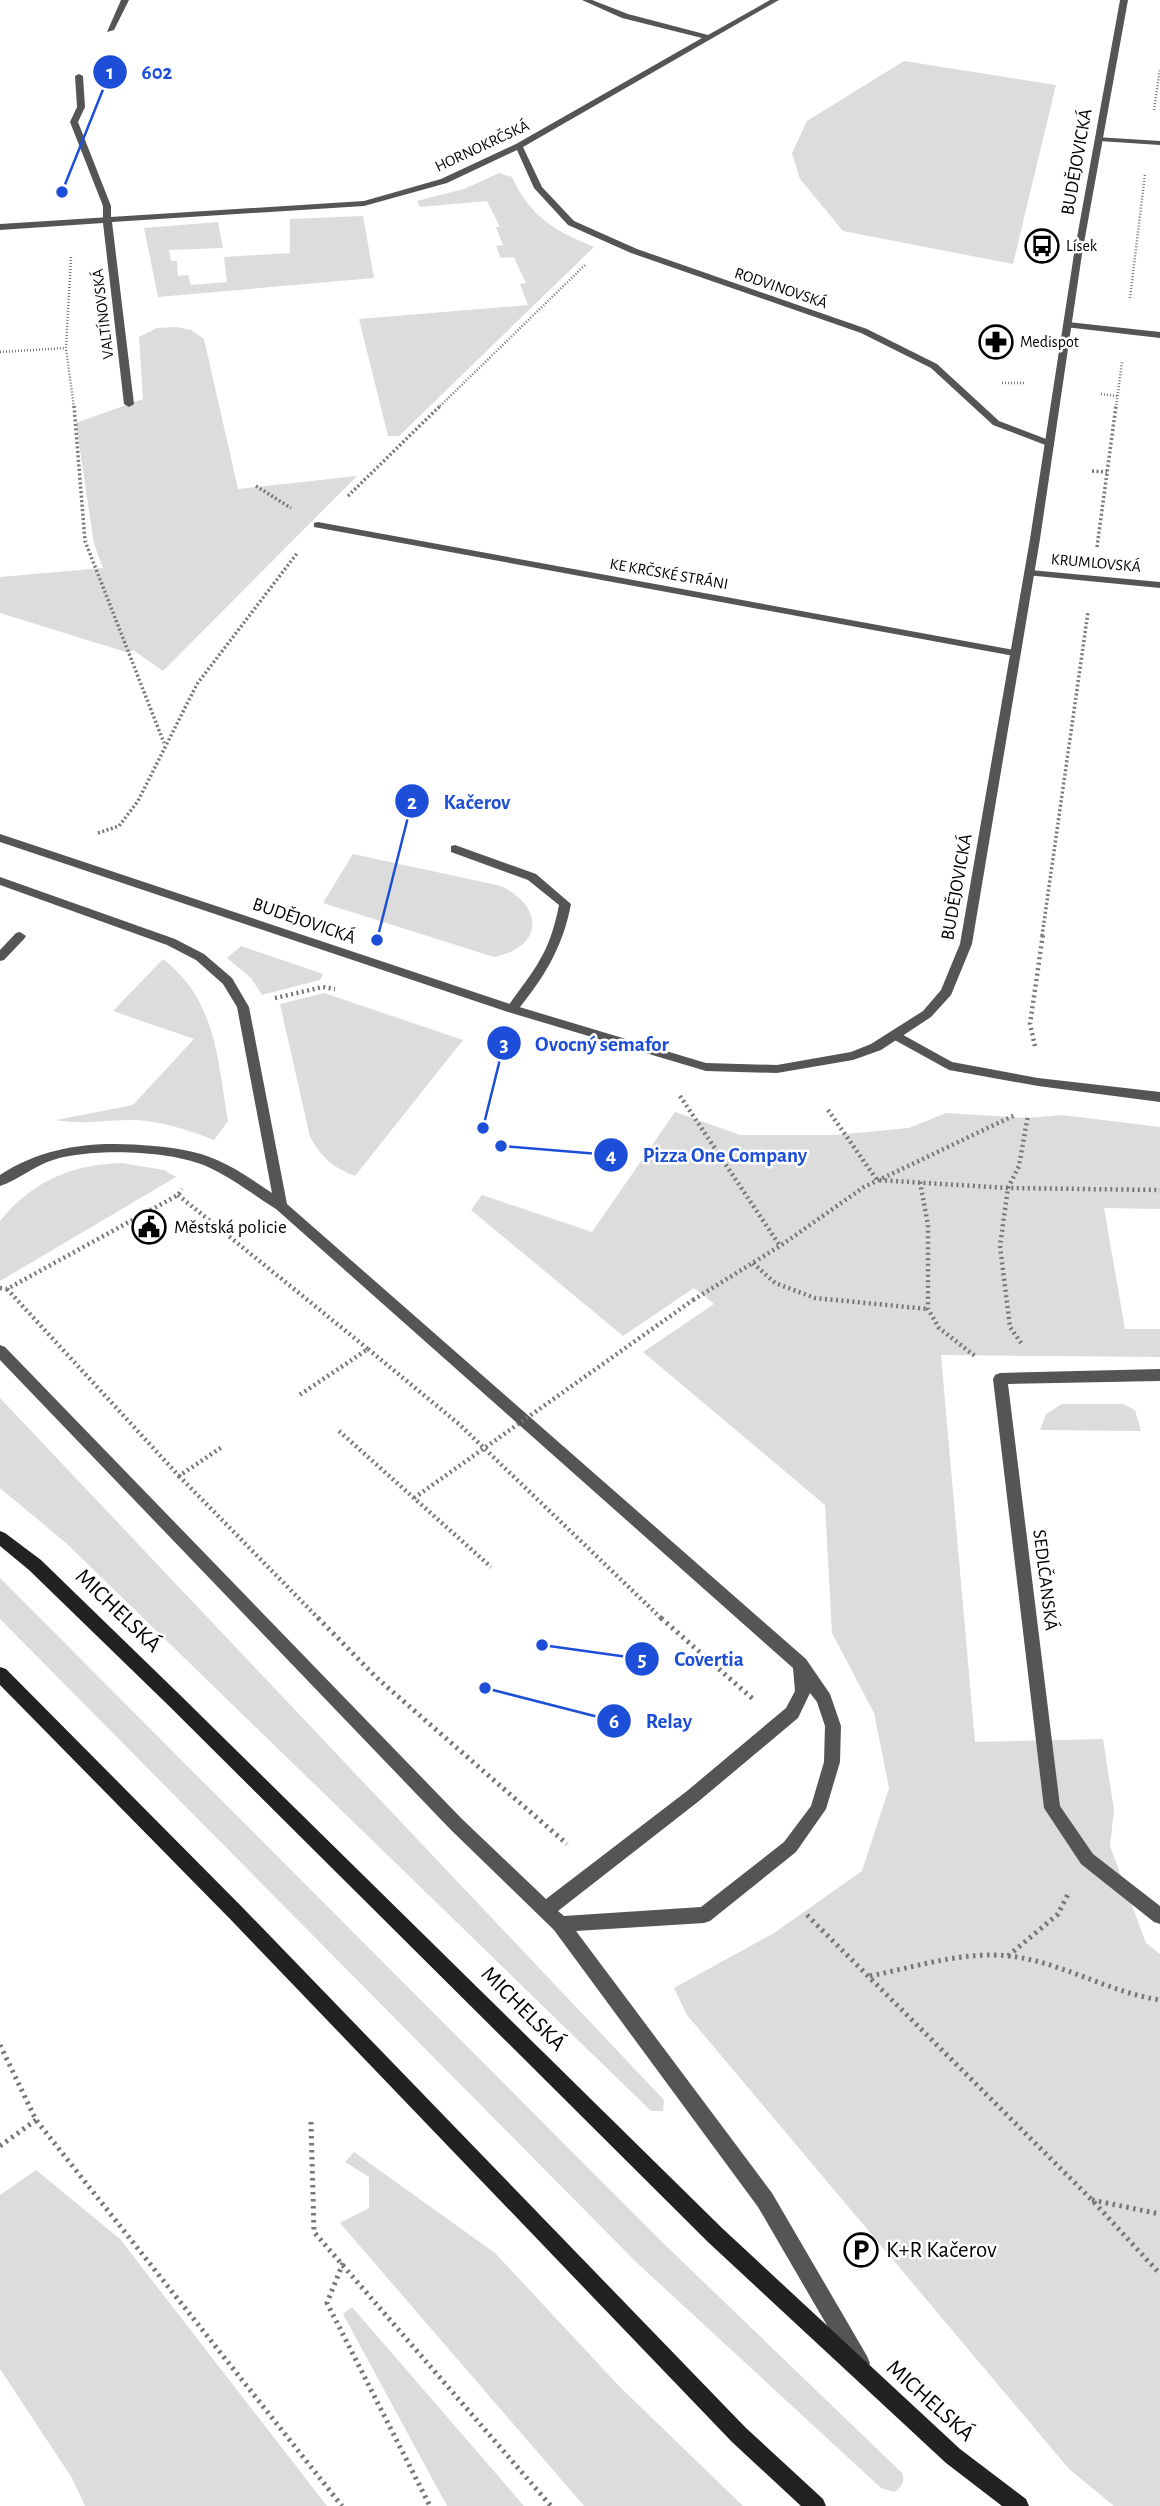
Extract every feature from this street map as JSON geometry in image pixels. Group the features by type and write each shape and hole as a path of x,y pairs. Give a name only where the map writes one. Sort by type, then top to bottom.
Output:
{"main road":[{"name":"MICHELSKÁ","path":"0,1537 45,1574 716,2236 872,2383 954,2456 1019,2506"},
{"path":"0,1674 238,1915 730,2425 816,2506"}],"street":[{"path":"110,30 125,0"},
{"path":"586,0 625,16 706,37"},
{"name":"HORNOKRČSKÁ","path":"0,227 364,203 444,181 519,146 775,0"},
{"name":"BUDĚJOVICKÁ","path":"0,838 512,1009 671,1059 706,1067 776,1069 853,1056 896,1035 927,1014 947,992 966,944 1124,0"},
{"name":"VALTÍNOVSKÁ","path":"79,76 80,107 74,121 107,206 129,404"},
{"path":"1099,139 1160,143"},
{"name":"RODVINOVSKÁ","path":"519,146 538,188 571,223 634,251 864,331 933,366 996,423 1051,444"},
{"path":"1068,325 1160,335"},
{"name":"KE KRČSKÉ STRÁNI","path":"318,525 1013,653"},
{"name":"KRUMLOVSKÁ","path":"1030,573 1160,585"},
{"path":"455,849 532,877 565,904 559,940 534,982 512,1009"},
{"path":"0,881 171,942 200,957 228,981 243,1007 281,1206"},
{"path":"0,957 20,936"},
{"path":"896,1035 949,1066 1038,1082 1160,1097"},
{"path":"0,1181 43,1157 78,1148 113,1145 188,1155 213,1163 281,1206 800,1664 824,1699 833,1726 832,1762 818,1809 790,1847 704,1915 560,1924"},
{"path":"0,1350 456,1824 560,1924 765,2200 872,2383"},
{"path":"1000,1379 1160,1377"},
{"name":"SEDLČANSKÁ","path":"1000,1379 1052,1808 1087,1859 1153,1911"},
{"path":"546,1910 693,1796 792,1713 803,1691 800,1664"}],"path":[{"path":"71,256 65,348 77,430 85,541 165,744"},
{"path":"0,352 65,348"},
{"path":"1101,394 1117,396"},
{"path":"1092,471 1107,472"},
{"path":"279,997 323,987"},
{"path":"680,1095 780,1246"},
{"path":"1029,1106 1019,1166 1008,1188 1000,1246 1010,1326 1046,1379"},
{"path":"828,1110 877,1180 1008,1188 1160,1190"},
{"path":"0,1288 7,1289 178,1195 188,1182 213,1163"},
{"path":"919,1182 928,1225 928,1309 939,1328 962,1344 1000,1379"},
{"path":"178,1195 368,1349 410,1379 559,1518 604,1566 757,1702"},
{"path":"753,1263 775,1283 815,1298 928,1309"},
{"path":"7,1289 179,1476 378,1679 577,1853"},
{"path":"414,1497 694,1300"},
{"path":"298,1396 368,1349"},
{"path":"339,1431 491,1567"},
{"path":"179,1476 222,1447"},
{"path":"1008,1956 1058,1914 1087,1859"},
{"path":"807,1914 1091,2199 1160,2274"},
{"path":"869,1976 1008,1956 1047,1965 1132,1997 1160,2000"},
{"path":"0,2045 36,2120 342,2506"},
{"path":"0,2146 36,2120"},
{"path":"311,2122 314,2232 551,2506"},
{"path":"1091,2199 1160,2214"},
{"path":"343,2263 327,2303 430,2506"}],"shaded area":[{"path":"904,61 1056,85 1013,264 843,231 800,179 792,153 807,121"},
{"path":"499,173 512,177 527,203 545,221 594,247 399,436 388,436 359,319 528,305 520,284 526,283 514,257 501,258 496,246 503,245 496,227 500,227 487,201 420,207 417,201 464,189"},
{"path":"363,216 374,278 158,297 144,228 218,222 223,248 169,250 171,261 177,261 178,276 188,275 191,285 227,282 224,257 290,253 290,219"},
{"path":"176,327 191,330 204,339 238,489 357,476 163,671 133,650 129,653 0,613 0,577 103,568 94,544 76,423 143,399 139,337 157,328"},
{"path":"353,854 501,886 515,895 531,915 529,936 522,945 494,957 323,903"},
{"path":"241,946 323,974 320,980 262,995 251,978 227,958"},
{"path":"163,959 181,975 204,1012 217,1054 228,1121 214,1140 155,1122 56,1120 133,1105 194,1039 113,1011"},
{"path":"324,993 463,1040 355,1176 328,1161 310,1137 280,1004"},
{"path":"675,1112 740,1135 835,1135 909,1128 946,1113 1026,1118 1062,1115 1160,1127 1160,1209 1104,1208 1125,1329 1160,1329 1160,1357 941,1355 975,1742 1103,1739 1114,1810 1110,1846 1146,1943 1160,1954 1160,2506 1114,2506 1069,2469 687,2015 674,1988 774,1933 862,1871 889,1788 874,1713 832,1633 825,1505 643,1352 714,1304 694,1288 623,1336 471,1210 482,1195 592,1232"},
{"path":"122,1163 164,1170 176,1177 0,1281 0,1221 12,1207 54,1178 86,1167"},
{"path":"0,1398 664,2100 663,2111 651,2111 66,1543 0,1488"},
{"path":"1062,1404 1123,1404 1135,1410 1141,1431 1040,1430 1046,1414"},
{"path":"0,1578 660,2240 900,2471 903,2483 899,2488 894,2492 881,2488 637,2263 0,1619"},
{"path":"354,2152 495,2253 619,2386 743,2506 584,2506 340,2223 369,2208 369,2177 345,2162"},
{"path":"36,2170 120,2239 327,2506 85,2506 72,2478 0,2369 0,2195"},
{"path":"352,2307 524,2506 447,2506 343,2314"}],"place":[{"name":"602","path":"62,192"},
{"name":"Lísek","path":"1042,246"},
{"name":"Medispot","path":"996,342"},
{"name":"Kačerov","path":"377,940"},
{"name":"Ovocný semafor","path":"483,1128"},
{"name":"Pizza One Company","path":"501,1146"},
{"name":"Městská policie","path":"149,1227"},
{"name":"Covertia","path":"542,1645"},
{"name":"Relay","path":"485,1688"},
{"name":"K+R Kačerov","path":"861,2250"}]}
